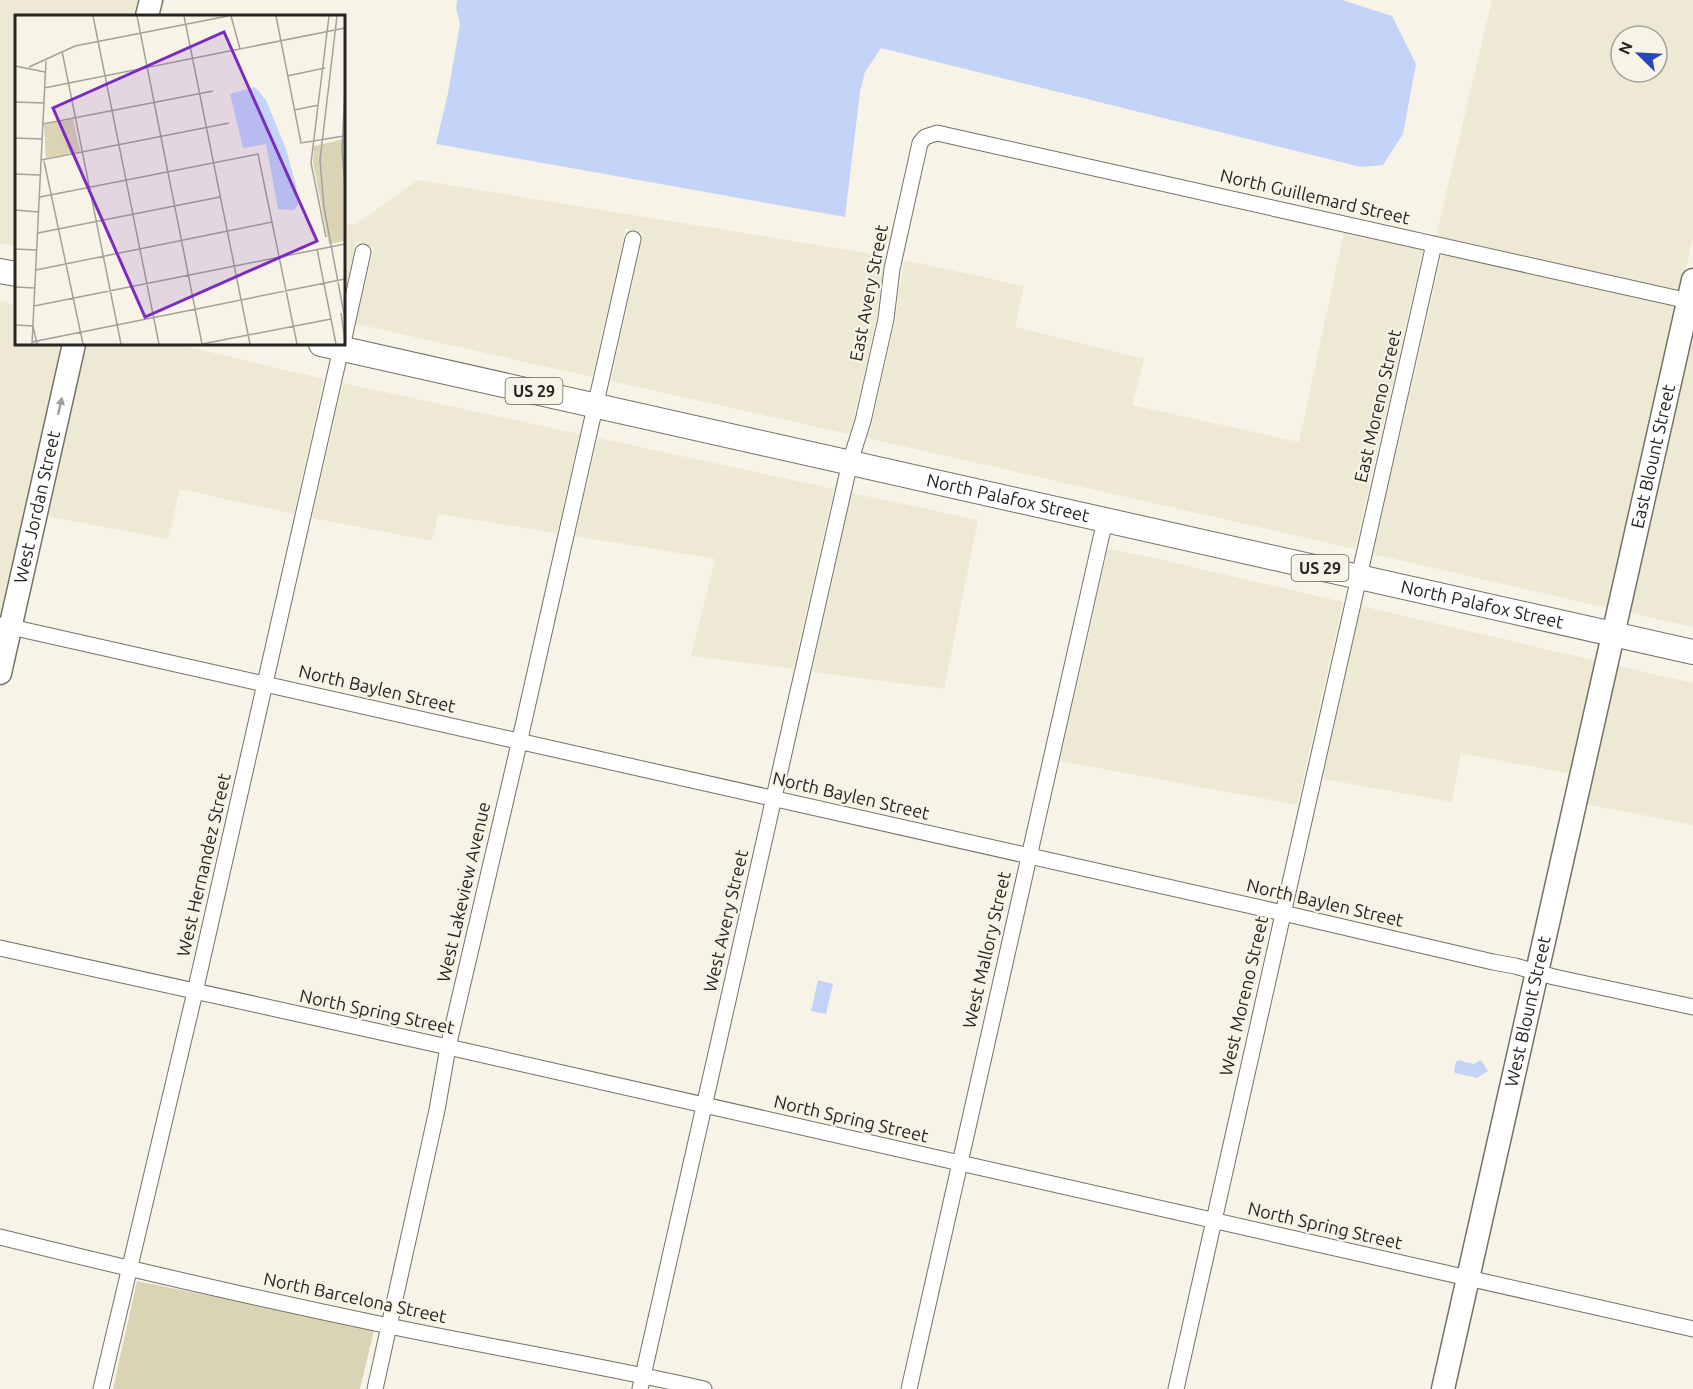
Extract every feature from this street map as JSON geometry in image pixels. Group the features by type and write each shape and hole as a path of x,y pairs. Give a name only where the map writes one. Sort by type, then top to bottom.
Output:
{"main road":[{"path":"0,271 15,274"},
{"name":"North Palafox Street","path":"345,345 596,405 1693,652"}],"street":[{"path":"147,15 151,0"},
{"name":"North Guillemard Street","path":"929,135 937,133 1434,244 1691,294"},
{"name":"East Avery Street","path":"850,462 863,421 886,319 892,269 920,143 929,135"},
{"name":"West Lakeview Avenue","path":"375,1389 448,1047 633,238"},
{"name":"East Moreno Street","path":"1358,577 1434,244"},
{"name":"West Hernandez Street","path":"345,315 363,252"},
{"name":"East Blount Street","path":"1612,634 1691,294"},
{"name":"West Jordan Street","path":"0,673 5,626 74,345"},
{"name":"West Hernandez Street","path":"101,1389 265,684 337,345"},
{"name":"West Avery Street","path":"642,1382 850,462"},
{"name":"West Mallory Street","path":"909,1389 1105,520"},
{"name":"West Moreno Street","path":"1176,1389 1358,577"},
{"name":"North Baylen Street","path":"5,626 1693,1007"},
{"name":"West Blount Street","path":"1443,1389 1612,634"},
{"name":"North Spring Street","path":"0,948 1693,1329"},
{"name":"North Barcelona Street","path":"0,1237 128,1269 642,1382 704,1389"}],"shaded area":[{"path":"0,0 141,0 137,15 15,15 15,246 0,243"},
{"path":"1492,0 1693,0 1693,237 1681,291 1436,236"},
{"path":"418,180 885,256 877,317 849,434 611,381 643,233 626,228 592,377 356,324 374,247 356,242 345,292 345,223 355,225"},
{"path":"1344,232 1423,250 1355,549 867,438 895,321 904,260 1024,286 1015,327 1144,359 1132,405 1299,442"},
{"path":"1442,254 1677,307 1608,608 1373,554"},
{"path":"0,301 15,305 15,345 64,345 3,616 0,616"},
{"path":"1693,322 1693,627 1627,612"},
{"path":"83,345 180,345 324,379 294,514 180,489 168,539 45,516"},
{"path":"343,383 580,434 557,533 438,514 432,541 312,518"},
{"path":"598,438 834,489 793,669 691,656 715,559 575,536"},
{"path":"852,493 978,520 944,689 812,672"},
{"path":"1108,549 1343,602 1297,805 1060,761"},
{"path":"1361,606 1597,661 1571,774 1461,753 1452,802 1323,779"},
{"path":"1615,665 1693,683 1693,825 1584,804"},
{"path":"137,1281 374,1330 360,1389 113,1389"}],"water":[{"path":"457,0 1342,0 1392,16 1416,64 1403,134 1383,165 1361,167 881,48 865,72 860,92 845,217 436,144 460,24 456,8"},
{"path":"818,980 833,984 826,1014 811,1011"},
{"path":"1458,1060 1474,1064 1481,1060 1488,1071 1477,1078 1455,1073"}]}
